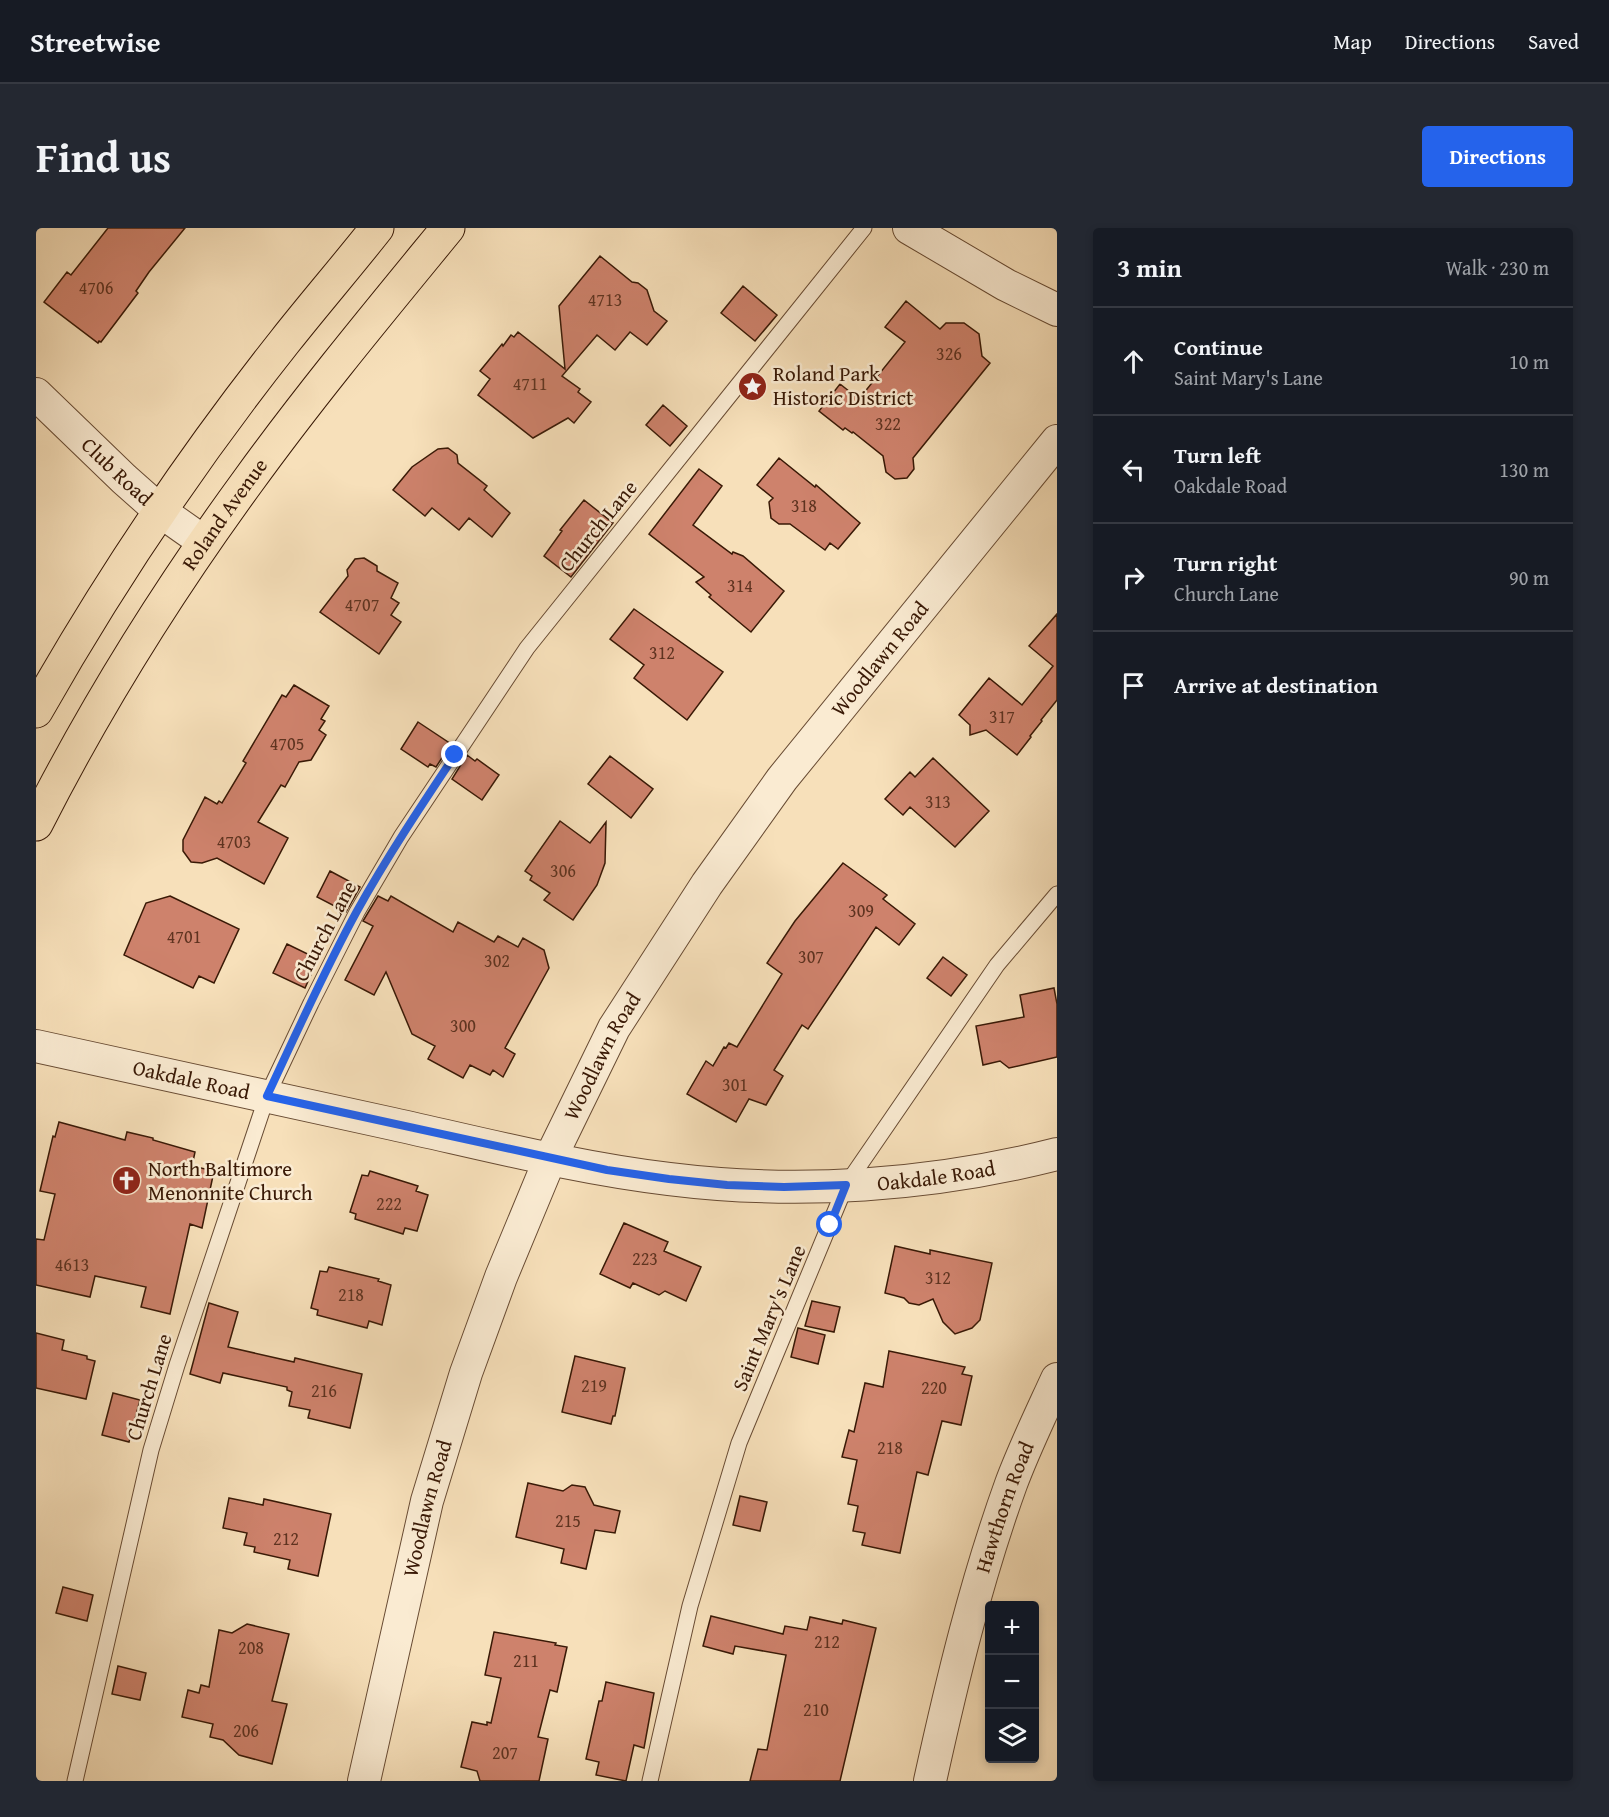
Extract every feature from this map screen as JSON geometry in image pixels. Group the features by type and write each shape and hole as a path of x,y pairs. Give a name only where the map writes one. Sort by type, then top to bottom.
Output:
{"main road":[{"path":"36,711 86,626 160,511 285,342 377,228"},
{"name":"Roland Avenue","path":"36,824 101,706 204,542 312,398 448,228"}],"street":[{"path":"909,228 1006,285 1057,310"},
{"name":"Club Road","path":"36,394 160,511 204,542"},
{"name":"Woodlawn Road","path":"364,1781 427,1501 445,1436 501,1277 550,1159 614,1028 707,884 782,779 1057,441"},
{"name":"Oakdale Road","path":"36,1046 550,1159 648,1176 727,1185 784,1187 846,1185 980,1171 1057,1154"},
{"name":"Hawthorn Road","path":"930,1781 954,1674 976,1592 1011,1484 1057,1379"}],"lane":[{"name":"Church Lane","path":"75,1781 151,1450 267,1096 310,1003 357,912 400,837 527,648 864,228"},
{"name":"Saint Mary's Lane","path":"650,1781 690,1606 739,1443 846,1185 997,965 1057,894"}],"building":[{"path":"108,228 185,228 149,272 136,291 138,293 98,343 44,302 67,272 71,275"},
{"path":"600,256 632,282 638,283 647,290 654,311 667,321 647,345 630,332 615,350 597,335 562,376 580,389 578,392 591,402 574,423 568,418 533,438 478,395 490,379 480,371 502,344 503,346 511,335 514,337 518,332 565,369 559,306"},
{"path":"743,286 777,315 755,341 721,313"},
{"path":"906,301 940,329 946,323 964,323 979,334 982,356 990,363 913,458 914,469 907,478 895,479 886,472 883,456 853,432 845,428 843,430 819,411 840,384 859,399 905,342 885,327"},
{"path":"663,405 687,426 670,446 646,425"},
{"path":"448,448 457,455 458,463 487,486 484,490 510,513 492,537 469,518 459,530 432,508 425,516 393,490 412,467 438,449"},
{"path":"779,458 815,487 816,485 860,523 838,549 830,543 825,550 790,524 779,524 771,518 769,502 773,498 757,485"},
{"path":"699,469 722,486 693,525 732,554 733,552 743,556 784,591 751,632 709,597 711,595 696,582 704,577 649,534"},
{"path":"584,500 613,523 571,577 544,556 562,531 560,530"},
{"path":"364,558 377,566 377,571 398,583 391,598 399,603 391,615 401,622 379,654 320,612 348,576 347,570 355,559"},
{"path":"634,609 723,672 687,720 634,678 644,665 610,639"},
{"path":"1057,614 1057,700 1031,737 1017,755 986,730 970,735 970,725 959,715 989,678 1022,705 1053,666 1029,646"},
{"path":"294,685 329,706 321,719 325,721 319,730 326,735 311,760 299,762 285,787 281,785 258,822 288,838 264,884 217,858 202,863 191,862 183,851 183,840 205,797 217,804 219,801 222,803 246,763 243,761 282,695 286,697"},
{"path":"418,722 451,744 436,767 430,764 428,767 401,749"},
{"path":"467,755 475,761 477,759 499,775 482,800 452,779"},
{"path":"610,756 653,789 631,818 588,784"},
{"path":"933,758 989,811 955,847 910,807 903,815 885,799 910,772 915,777"},
{"path":"560,821 590,843 606,822 605,863 597,885 573,920 544,900 550,893 530,880 532,876 525,871"},
{"path":"843,863 887,895 883,899 915,924 899,945 876,927 808,1029 802,1025 774,1070 783,1076 766,1105 749,1099 736,1122 687,1094 706,1061 713,1066 724,1047 726,1048 729,1043 737,1047 782,974 767,963 795,921"},
{"path":"330,871 360,887 346,912 317,897"},
{"path":"170,896 239,929 214,983 199,976 193,988 124,955 146,903"},
{"path":"378,896 388,901 391,896 453,932 458,922 494,942 498,936 518,947 523,938 544,950 549,968 505,1048 515,1054 503,1077 493,1070 490,1075 470,1065 463,1078 428,1059 435,1046 412,1034 386,972 374,995 345,980 373,926 363,921"},
{"path":"287,944 318,959 305,988 273,973"},
{"path":"943,957 967,975 951,996 927,978"},
{"path":"1054,988 1057,1004 1057,1057 1009,1068 1000,1061 983,1065 976,1026 1024,1017 1020,995"},
{"name":"North Baltimore Menonnite Church","path":"59,1122 125,1140 127,1132 153,1138 153,1140 195,1152 192,1166 214,1171 202,1228 190,1224 170,1314 141,1307 146,1287 95,1276 90,1297 36,1285 36,1239 44,1240 55,1194 40,1191 53,1136 55,1137"},
{"path":"370,1171 418,1186 416,1191 428,1195 417,1231 405,1228 403,1234 355,1219 356,1214 350,1212 362,1175 368,1176"},
{"path":"624,1223 668,1242 664,1251 701,1267 686,1301 665,1291 659,1295 633,1283 630,1288 600,1274"},
{"path":"895,1246 930,1254 930,1250 992,1263 980,1320 972,1328 955,1334 943,1322 933,1299 919,1305 885,1293"},
{"path":"329,1267 379,1279 378,1281 391,1285 382,1325 369,1321 367,1328 317,1315 318,1310 311,1308 320,1271 327,1272"},
{"path":"812,1301 840,1307 834,1332 805,1326"},
{"path":"209,1303 238,1312 228,1347 294,1362 295,1358 362,1374 350,1428 308,1418 310,1410 289,1406 292,1392 287,1390 287,1387 223,1373 220,1383 190,1374"},
{"path":"798,1328 825,1335 818,1364 791,1357"},
{"path":"36,1333 64,1340 62,1350 87,1356 87,1359 95,1361 86,1399 36,1388"},
{"path":"889,1351 965,1367 962,1374 972,1376 961,1425 942,1421 928,1475 917,1472 900,1553 862,1545 865,1533 853,1531 858,1506 848,1504 857,1460 842,1457 849,1430 854,1432 865,1383 883,1387"},
{"path":"575,1356 625,1368 615,1416 611,1424 562,1412"},
{"path":"113,1393 140,1400 129,1442 102,1435"},
{"path":"528,1483 563,1491 572,1485 585,1487 594,1505 620,1511 615,1533 595,1530 586,1569 561,1563 564,1549 516,1537"},
{"path":"740,1496 767,1502 760,1531 733,1525"},
{"path":"229,1498 263,1505 264,1499 331,1514 318,1576 288,1569 290,1560 254,1552 255,1547 244,1545 247,1533 223,1528"},
{"path":"63,1587 93,1595 87,1621 56,1613"},
{"path":"711,1616 783,1634 785,1626 807,1630 810,1617 842,1624 843,1620 876,1628 840,1781 750,1781 758,1749 767,1750 786,1655 735,1646 733,1654 703,1646"},
{"path":"247,1624 289,1634 272,1701 287,1704 272,1764 239,1755 223,1740 210,1737 213,1724 182,1717 188,1690 199,1693 201,1685 209,1687 219,1630 232,1633"},
{"path":"494,1632 567,1647 557,1692 550,1690 538,1737 548,1739 539,1781 480,1781 477,1771 461,1767 472,1722 487,1725 487,1722 491,1723 501,1678 485,1675"},
{"path":"118,1666 146,1673 140,1700 112,1694"},
{"path":"606,1682 654,1693 644,1748 634,1745 626,1781 596,1775 599,1762 586,1759 599,1701 602,1701"}],"place":[{"name":"Roland Park Historic District","path":"752,386"},
{"name":"North Baltimore Menonnite Church","path":"127,1181"}],"route":[{"path":"455,755 400,837 357,912 310,1003 267,1096 607,1170 727,1185 784,1187 846,1185 830,1225"}]}
